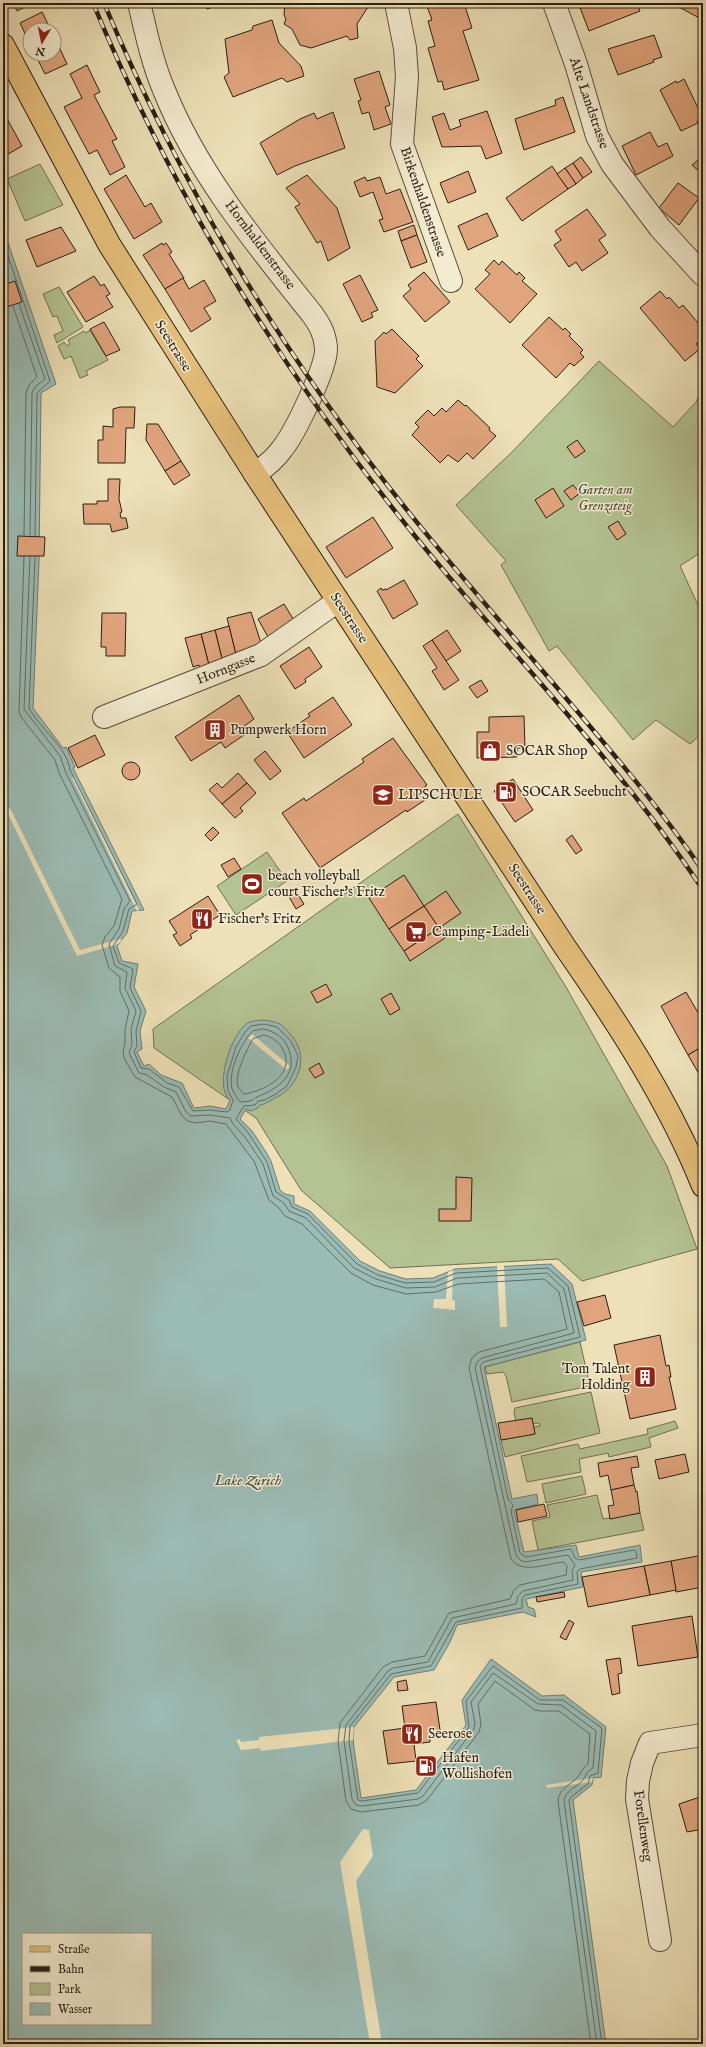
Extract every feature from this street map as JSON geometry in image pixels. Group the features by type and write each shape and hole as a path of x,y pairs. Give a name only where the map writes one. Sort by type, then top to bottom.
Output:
{"main road":[{"name":"Seestrasse","path":"3,44 109,244 255,474 565,947 604,1002 646,1072 692,1159 703,1186"}],"street":[{"name":"Hornhaldenstrasse","path":"139,3 164,92 186,134 238,218 321,327 325,340 326,356 320,375 294,430 282,449 255,474"},
{"name":"Birkenhaldenstrasse","path":"396,3 405,48 407,77 402,144 451,281"},
{"name":"Alte Landstrasse","path":"554,3 576,64 598,136 612,164 660,228 701,272"},
{"name":"Horngasse","path":"104,717 261,655 338,601"},
{"name":"Forellenweg","path":"660,1940 638,1813 638,1781 642,1763 650,1743 703,1735"}],"green space":[{"path":"40,164 63,205 25,221 7,179"},
{"path":"59,287 83,327 57,343 54,335 63,331 57,316 53,317 43,294"},
{"path":"90,330 108,360 86,371 88,375 80,378 71,356 64,359 58,346 64,342 67,346 70,344 68,340 84,331 86,333"},
{"name":"Garten am Grenzsteig","path":"599,361 673,427 696,402 703,386 703,551 680,566 703,616 703,738 700,735 690,744 656,720 633,740 557,646 549,651 501,565 506,561 456,505 512,452"},
{"path":"458,814 566,987 667,1166 697,1249 582,1281 558,1259 390,1268 301,1190 256,1118 154,1048 153,1029"},
{"name":"beach volleyball court Fischer's Fritz","path":"267,852 287,881 236,915 217,886"},
{"path":"580,1342 590,1386 512,1402 506,1376 503,1372 487,1374 485,1367"},
{"path":"591,1392 600,1433 505,1457 501,1440 535,1434 534,1427 540,1426 539,1423 533,1424 532,1418 516,1421 514,1413 515,1408"},
{"path":"675,1421 678,1428 649,1438 651,1447 609,1457 608,1453 579,1459 581,1472 527,1482 521,1456 578,1444 580,1449 648,1434 647,1429"},
{"path":"582,1476 586,1494 546,1503 542,1484"},
{"path":"597,1495 603,1519 640,1513 644,1530 538,1550 532,1521 550,1517 547,1505"}],"water":[{"name":"Lake Zurich","path":"3,228 56,384 41,393 39,562 33,708 63,748 66,747 75,767 73,768 144,910 132,911 127,933 117,946 122,961 138,964 134,987 146,1011 140,1031 142,1049 137,1052 144,1066 149,1064 161,1075 182,1083 194,1108 210,1106 226,1109 230,1100 225,1093 223,1083 224,1071 231,1046 237,1035 243,1027 253,1021 260,1020 281,1024 296,1041 300,1051 301,1060 296,1079 282,1094 267,1103 260,1105 258,1108 251,1111 246,1109 240,1119 252,1131 266,1152 271,1161 280,1190 285,1194 294,1196 294,1204 310,1211 360,1261 380,1271 406,1279 433,1278 455,1269 551,1264 572,1284 586,1340 484,1367 512,1499 537,1494 538,1504 514,1510 524,1552 576,1545 579,1557 640,1545 642,1562 581,1572 583,1587 526,1599 528,1607 534,1609 536,1617 523,1612 457,1625 450,1642 434,1670 394,1677 354,1727 353,1740 361,1798 416,1790 466,1725 462,1700 491,1659 542,1696 564,1695 606,1727 601,1777 593,1778 592,1785 573,1800 606,2044 3,2044"}],"pier":[{"path":"74,777 139,910 137,911 72,778"},
{"path":"10,808 80,950 120,939 122,940 118,944 77,956 6,810"},
{"path":"252,1034 290,1066 287,1070 248,1038"},
{"path":"504,1265 507,1327 500,1327 497,1266"},
{"path":"453,1270 452,1300 455,1301 455,1310 433,1308 434,1299 446,1299 448,1272"},
{"path":"354,1727 353,1740 261,1751 260,1748 241,1750 236,1740 240,1739 241,1742 259,1740 259,1737"},
{"path":"593,1778 592,1782 547,1788 546,1785"},
{"path":"363,1829 369,1830 373,1856 356,1881 382,2044 370,2044 340,1862"}],"building":[{"path":"13,3 33,3 17,11"},
{"path":"205,3 225,3 207,9"},
{"path":"285,3 363,3 368,7 357,24 358,38 350,40 347,36 311,48 300,45 292,29 284,24 286,19 284,15"},
{"path":"435,3 464,3 472,28 463,31 479,80 444,90 442,81 438,82 428,48 435,46 428,21 432,20 427,6"},
{"path":"585,3 637,3 640,11 589,31 579,5"},
{"path":"681,3 703,3 703,20 679,7"},
{"path":"42,12 47,22 22,22"},
{"path":"272,20 279,43 301,66 304,76 287,82 282,78 233,97 224,77 229,73 225,39 252,30 253,26"},
{"path":"654,35 662,57 653,60 654,62 618,75 608,49"},
{"path":"62,53 67,64 45,74 39,62 62,62"},
{"path":"87,65 100,92 94,95 117,139 112,141 125,167 110,175 97,150 89,154 64,107 82,98 70,74"},
{"path":"379,71 390,105 385,107 391,124 374,130 369,112 362,114 358,101 361,100 354,79"},
{"path":"684,79 703,118 697,121 698,123 681,131 660,90 676,81 677,83"},
{"path":"563,97 575,132 524,150 515,119 556,105 555,100"},
{"path":"487,111 502,153 486,159 481,146 442,147 432,117 444,113 450,130 461,126 459,120"},
{"path":"333,112 345,148 295,166 277,175 260,143 300,119 314,113 317,119"},
{"path":"5,115 22,146 3,157 3,116"},
{"path":"650,132 658,147 667,143 673,156 636,175 622,146"},
{"path":"581,157 592,172 583,178 573,163"},
{"path":"700,158 703,160 703,175 692,165"},
{"path":"573,163 583,178 576,184 565,168"},
{"path":"552,166 568,189 522,221 506,198"},
{"path":"565,168 576,184 568,189 557,174"},
{"path":"468,171 476,192 448,203 440,183"},
{"path":"126,175 145,207 151,203 162,222 134,239 104,189"},
{"path":"307,175 337,208 350,248 328,261 321,241 317,243 295,207 300,204 286,188"},
{"path":"365,177 367,181 380,177 386,194 400,189 413,222 384,232 379,220 383,219 373,192 360,197 354,182"},
{"path":"678,183 699,198 679,225 659,208"},
{"path":"587,209 606,235 599,240 608,253 582,271 576,262 569,267 554,245 561,240 555,231"},
{"path":"487,213 498,236 468,250 458,226"},
{"path":"414,225 417,235 401,241 398,231"},
{"path":"61,227 76,251 37,267 26,240"},
{"path":"417,235 427,262 411,268 401,241"},
{"path":"162,243 163,245 166,243 172,252 169,254 184,278 165,289 143,255"},
{"path":"494,260 499,265 502,261 517,275 519,272 525,278 522,281 537,294 510,323 475,289 490,274 485,270"},
{"path":"424,272 450,302 425,322 403,296 411,289 408,285"},
{"path":"360,275 378,310 371,313 373,317 362,322 343,284"},
{"path":"94,276 101,286 104,284 110,294 106,296 113,307 86,322 67,292"},
{"path":"183,278 189,289 204,280 216,301 204,308 211,319 191,332 165,289"},
{"path":"15,281 22,302 3,308 3,285"},
{"path":"660,291 667,299 669,297 679,308 683,305 703,329 703,338 696,344 700,349 685,361 640,308"},
{"path":"549,317 563,330 565,328 571,334 569,336 583,350 580,353 584,357 574,366 570,363 556,378 522,345"},
{"path":"104,322 120,350 106,356 90,329"},
{"path":"392,329 419,356 416,359 423,366 395,393 377,387 375,341 384,332 386,334"},
{"path":"458,400 465,406 466,405 490,428 489,430 496,436 473,459 467,453 458,462 448,455 440,463 412,435 419,427 415,423 428,410 434,416 442,408 446,412"},
{"path":"120,407 135,407 134,428 126,428 125,463 98,463 98,440 103,440 103,426 113,427 113,409"},
{"path":"147,424 158,424 181,461 165,471 146,440"},
{"path":"577,440 585,451 575,458 567,447"},
{"path":"181,461 190,475 174,485 165,471"},
{"path":"108,479 120,479 119,499 122,512 120,513 121,518 126,518 128,528 112,532 110,524 84,524 83,504 97,504 97,501 108,501"},
{"path":"573,485 580,493 571,500 564,491"},
{"path":"553,488 564,506 546,518 535,500"},
{"path":"373,517 393,548 346,578 326,547"},
{"path":"618,521 626,534 617,540 608,527"},
{"path":"18,536 45,537 44,556 17,556"},
{"path":"404,580 418,604 393,619 377,591 381,588 382,590 386,590"},
{"path":"284,604 295,622 268,637 258,619"},
{"path":"251,612 261,643 258,643 258,646 236,655 227,618"},
{"path":"102,613 126,613 125,656 106,656 106,647 101,647"},
{"path":"229,626 236,655 223,663 215,630"},
{"path":"215,630 223,663 210,669 201,634"},
{"path":"447,630 461,651 446,661 432,640"},
{"path":"201,634 210,669 201,672 199,665 193,667 185,638"},
{"path":"432,640 459,680 444,690 432,671 437,668 423,646"},
{"path":"309,647 322,667 305,679 306,682 295,689 280,666"},
{"path":"481,680 488,691 477,698 469,687"},
{"name":"Pumpwerk Horn","path":"239,695 254,719 243,727 247,733 225,748 221,742 191,761 175,737"},
{"path":"333,697 352,725 304,758 287,732 310,716 308,714"},
{"path":"524,716 525,748 517,748 517,757 477,758 477,732 489,732 489,717"},
{"path":"95,735 105,755 78,768 68,748"},
{"path":"393,738 427,785 425,786 431,796 407,812 406,810 320,868 282,813 304,798 306,801 364,762 362,759"},
{"path":"265,751 281,771 270,780 254,760"},
{"path":"131,762 135,763 139,767 139,775 135,779 131,780 127,779 123,775 122,771 123,767 127,763"},
{"path":"238,773 247,783 222,804 209,790 217,783 222,788"},
{"path":"513,779 533,810 515,822 494,791"},
{"path":"247,783 256,793 240,808 243,811 235,818 222,804"},
{"path":"213,827 219,833 211,841 205,835"},
{"path":"572,835 582,850 576,854 566,840"},
{"path":"234,858 241,869 228,877 221,865"},
{"path":"404,875 424,906 389,929 369,898"},
{"path":"295,890 304,904 296,909 288,895"},
{"path":"446,891 461,913 439,928 424,906"},
{"path":"208,896 220,915 190,935 192,938 180,946 173,935 177,933 169,921"},
{"path":"424,906 439,928 404,951 389,929"},
{"path":"439,928 445,938 410,961 404,951"},
{"path":"326,984 332,995 317,1003 311,992"},
{"path":"686,992 703,1021 703,1046 688,1055 661,1006"},
{"path":"391,993 400,1009 390,1015 381,999"},
{"path":"703,1046 703,1081 688,1055"},
{"path":"319,1063 324,1073 315,1078 309,1069"},
{"path":"456,1177 472,1178 471,1221 439,1221 439,1209 456,1209"},
{"path":"605,1295 611,1318 584,1326 577,1302"},
{"name":"Tom Talent Holding","path":"660,1335 666,1366 669,1365 671,1377 669,1377 676,1409 630,1419 614,1345"},
{"path":"532,1418 535,1434 501,1440 498,1423"},
{"path":"685,1454 689,1472 659,1479 655,1460"},
{"path":"637,1456 639,1467 631,1468 634,1485 611,1490 608,1475 600,1477 598,1463"},
{"path":"634,1485 636,1492 637,1491 640,1513 610,1519 608,1506 614,1505 611,1490"},
{"path":"544,1504 547,1516 518,1522 516,1510"},
{"path":"703,1555 703,1587 676,1592 671,1561"},
{"path":"671,1561 676,1590 650,1595 644,1566"},
{"path":"644,1566 650,1595 588,1607 582,1577"},
{"path":"564,1592 565,1597 537,1602 536,1597"},
{"path":"692,1616 698,1657 638,1666 632,1626"},
{"path":"569,1620 574,1623 566,1640 560,1637"},
{"path":"620,1658 622,1673 618,1674 620,1693 612,1695 606,1660"},
{"path":"406,1680 408,1690 398,1691 397,1682"},
{"name":"Seerose","path":"436,1702 441,1737 430,1738 430,1742 414,1744 416,1761 388,1764 383,1731 405,1728 402,1706"},
{"path":"703,1796 703,1829 687,1832 679,1804"}],"railway":[{"path":"93,3 124,74 195,214 235,281 321,412 367,475 415,536 451,580 564,710 636,798 703,890"},
{"path":"104,3 133,70 165,136 200,200 236,264 275,327 316,388 358,447 423,530 656,806 703,871"}],"place":[{"name":"Pumpwerk Horn","path":"215,730"},
{"name":"SOCAR Shop","path":"490,751"},
{"name":"SOCAR Seebucht","path":"506,792"},
{"name":"LIPSCHULE","path":"383,795"},
{"name":"beach volleyball court Fischer's Fritz","path":"252,884"},
{"name":"Fischer's Fritz","path":"202,919"},
{"name":"Camping-Lädeli","path":"416,932"},
{"name":"Tom Talent Holding","path":"645,1377"},
{"name":"Seerose","path":"412,1734"},
{"name":"Hafen Wollishofen","path":"426,1766"}]}
